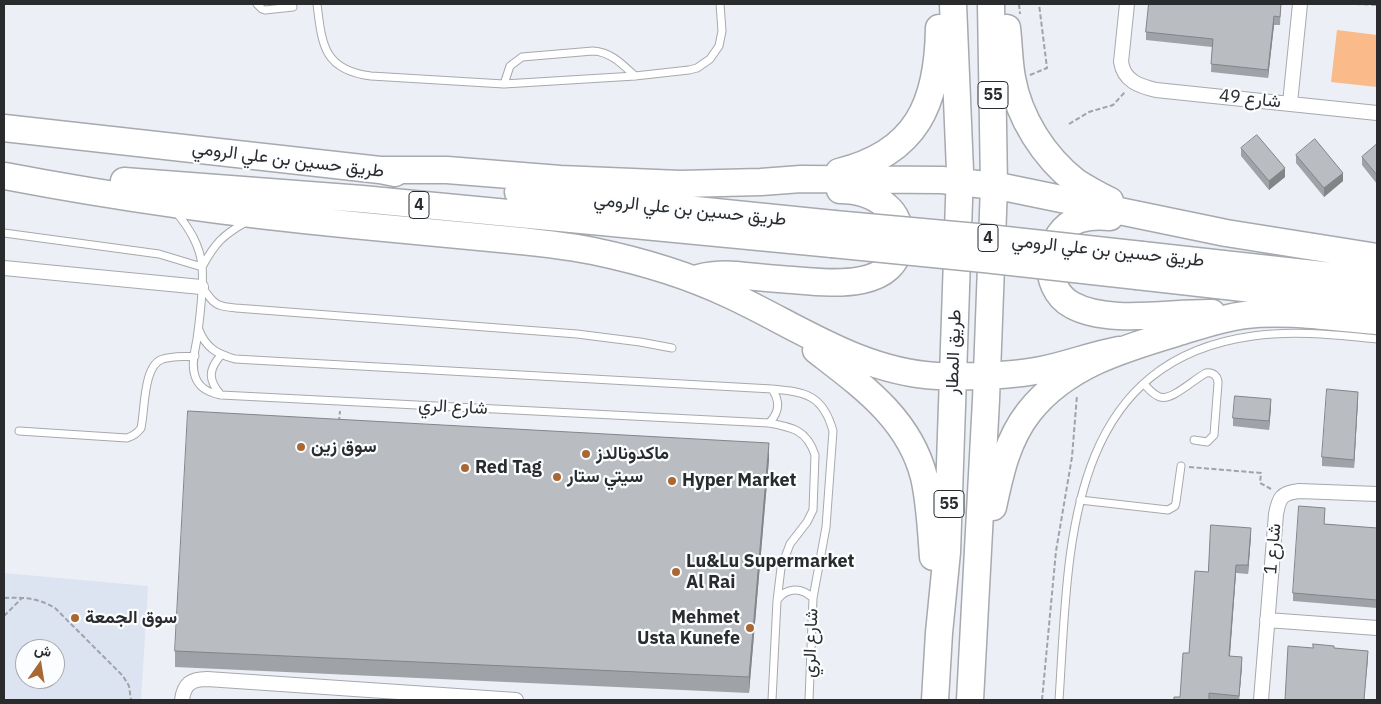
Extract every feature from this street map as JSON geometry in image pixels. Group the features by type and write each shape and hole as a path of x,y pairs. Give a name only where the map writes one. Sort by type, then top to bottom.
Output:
{"highway":[{"path":"802,179 839,172 871,162 894,148 912,130 925,110 935,78 939,45 940,4"},
{"name":"طريق المطار","path":"935,700 947,552 954,376 959,181 953,4"},
{"name":"طريق المطار","path":"970,700 987,375 994,186 990,4"},
{"path":"1004,4 1015,93 1033,133 1052,158 1076,182 1135,214"},
{"name":"طريق حسين بن علي الرومي","path":"4,128 380,170 529,194 833,234 975,258 1377,281"},
{"path":"380,170 447,170 570,179 680,184 802,179 959,181 994,186 1273,242 1377,257"},
{"path":"4,175 84,190 270,217 537,243 590,250 643,262 694,278 734,296 835,349 876,364 936,376 987,375 1042,370 1084,357 1119,350 1222,319 1246,315"},
{"name":"طريق حسين بن علي الرومي","path":"4,175 136,182 833,234"},
{"path":"694,278 725,275 838,283 871,278 891,264 898,251 900,236 897,220 888,208 866,194 848,190 818,188 802,179"},
{"path":"1135,214 1119,218 1097,216 1079,219 1065,228 1054,242 1050,259 1051,276 1058,292 1070,304 1088,312 1112,315 1140,316 1202,313 1297,315 1377,322"},
{"name":"طريق حسين بن علي الرومي","path":"1140,266 1377,303"},
{"path":"771,316 871,394 891,414 909,440 917,457 925,485 929,511 939,633"},
{"path":"976,584 999,477 1010,443 1019,427 1035,405 1063,381 1098,359 1119,350"}],"street":[{"path":"1127,4 1121,62 1130,79"},
{"path":"1290,104 1300,4"},
{"name":"شارع 49","path":"1130,79 1142,87 1156,90 1377,113"},
{"path":"4,268 201,288"},
{"path":"1282,496 1298,490 1377,494"},
{"name":"شارع 1","path":"1261,700 1276,514 1282,496"},
{"path":"1266,620 1377,628"},
{"path":"182,700 184,688 188,684 196,679 207,679 516,700"}],"lane":[{"path":"257,4 265,10 294,8"},
{"path":"318,4 323,43 332,58 345,70 371,76 504,84 635,76 697,68 710,59 722,38 720,4"},
{"path":"504,84 510,66 522,57 593,51 614,57 635,76"},
{"name":"شارع الري","path":"164,202 176,212 190,230 199,252 202,267 201,288 193,366 195,377 201,386 210,393 340,402 769,423 788,426 802,434 812,447 816,463 812,510 807,522 786,550 781,568 777,601 772,700"},
{"name":"شارع الري","path":"202,267 213,248 228,232 248,222 270,217"},
{"path":"4,233 159,254 202,267"},
{"path":"201,288 218,305 236,308 577,334 672,348"},
{"path":"198,328 203,339 211,349 221,356 213,365 211,376 214,386 221,395"},
{"path":"1059,700 1068,571 1074,527 1091,464 1105,432 1122,406 1144,384 1170,364 1199,348 1235,339 1290,333 1377,339"},
{"path":"19,431 132,437 141,428 149,374 154,364 163,359 195,356"},
{"name":"شارع الري","path":"221,356 245,359 772,389 807,395 820,404 829,416 833,431 826,527 813,598 809,700"},
{"path":"1144,384 1157,396 1165,398 1206,373 1212,373 1217,377 1214,435 1206,442 1194,440"},
{"path":"769,423 778,410 778,402 772,389"},
{"path":"1080,500 1168,510 1176,502 1181,466"},
{"path":"777,601 787,591 794,590 801,590 813,598"}],"path":[{"path":"1039,4 1047,68"},
{"path":"1356,4 1377,6"},
{"path":"1069,124 1089,112 1113,105 1130,79"},
{"path":"1042,700 1056,551 1072,458 1079,370"},
{"path":"339,427 340,402"},
{"path":"1181,466 1261,472 1260,482 1282,496"},
{"path":"4,598 22,597 42,601 55,608 123,676 129,686 131,700"},
{"path":"4,616 22,597"}],"shaded area":[{"path":"1337,30 1377,35 1377,87 1331,82"},
{"name":"سوق الجمعة","path":"4,573 148,586 141,700 4,700"}],"building":[{"path":"1149,4 1281,4 1280,17 1274,16 1268,70 1211,64 1213,39 1146,32"},
{"path":"1257,135 1285,168 1269,181 1241,148"},
{"path":"1315,139 1343,173 1324,188 1296,155"},
{"path":"1377,144 1377,175 1362,157"},
{"path":"1327,389 1358,392 1354,460 1322,457"},
{"path":"1235,396 1271,399 1269,421 1233,418"},
{"path":"188,411 769,443 749,677 175,651"},
{"path":"1299,506 1325,508 1324,524 1377,528 1377,600 1293,593"},
{"path":"1211,525 1251,528 1248,565 1236,565 1229,656 1242,657 1239,696 1209,693 1209,700 1174,700 1174,697 1180,697 1183,653 1189,653 1195,571 1208,572"},
{"path":"1313,644 1368,651 1364,700 1285,700 1288,646 1313,648"}],"place":[{"name":"سوق زين","path":"301,447"},
{"name":"ماكدونالدز","path":"586,454"},
{"name":"Red Tag","path":"465,468"},
{"name":"سيتي ستار","path":"557,477"},
{"name":"Hyper Market","path":"672,481"},
{"name":"Lu&Lu Supermarket Al Rai","path":"676,572"},
{"name":"سوق الجمعة","path":"75,618"},
{"name":"Mehmet Usta Kunefe","path":"750,628"}]}
